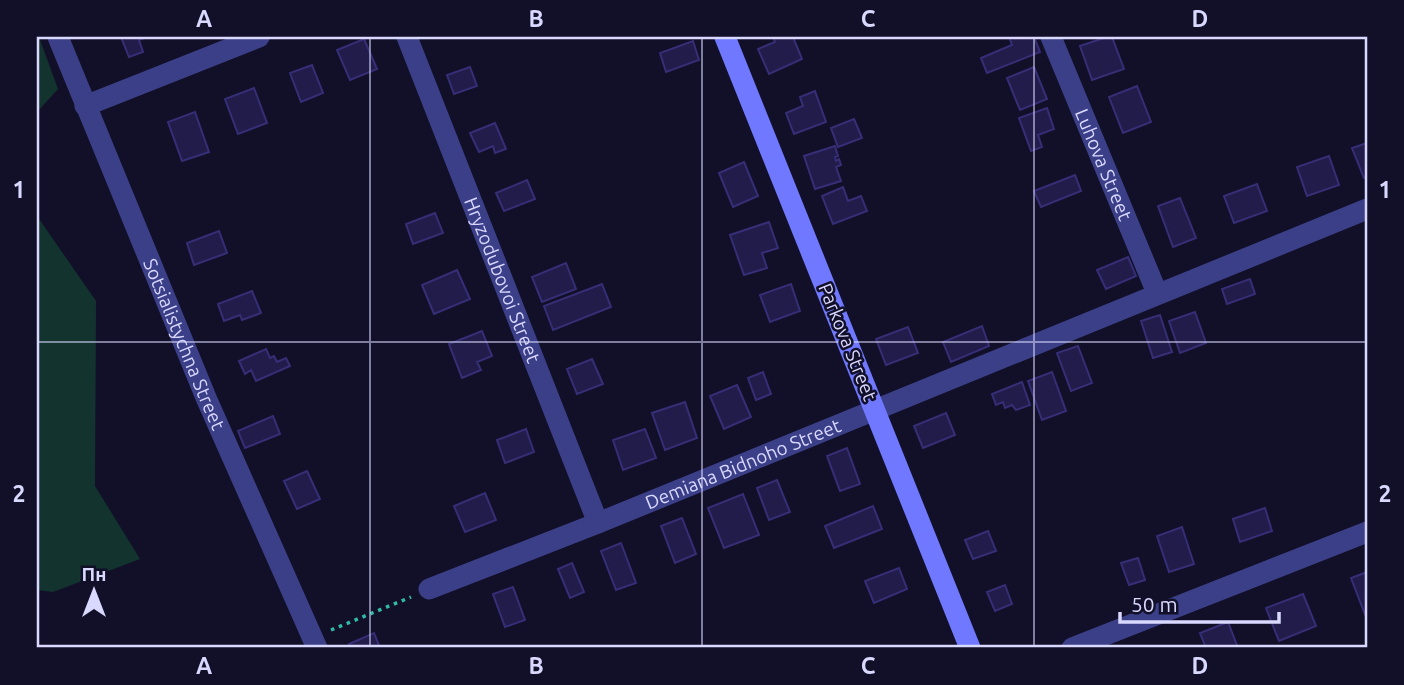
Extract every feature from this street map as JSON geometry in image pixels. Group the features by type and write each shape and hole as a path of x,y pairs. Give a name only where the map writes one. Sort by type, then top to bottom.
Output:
{"street":[{"name":"Sotsialistychna Street","path":"58,37 207,400 315,643"},
{"path":"85,106 259,37"},
{"name":"Hryzodubovoi Street","path":"407,37 598,523"},
{"name":"Parkova Street","path":"724,37 970,648"},
{"name":"Luhova Street","path":"1051,37 1157,293"},
{"name":"Demiana Bidnoho Street","path":"429,589 876,411 1157,293 1367,209"},
{"path":"1072,648 1367,532"}],"path":[{"path":"315,643 429,589"}],"green space":[{"path":"37,37 58,89 37,112"},
{"path":"37,216 96,301 95,486 140,559 53,592 37,590"}],"building":[{"path":"121,37 147,37 139,40 143,52 129,57"},
{"path":"773,37 793,37 802,59 769,74 758,49 775,42"},
{"path":"1009,37 1034,37 1040,52 987,73 981,58 1012,45"},
{"path":"1112,37 1124,69 1092,80 1080,46"},
{"path":"364,39 377,69 350,80 337,50"},
{"path":"693,41 699,60 666,72 660,53"},
{"path":"312,65 323,93 301,102 290,73"},
{"path":"470,67 477,86 454,94 447,75"},
{"path":"1034,67 1047,99 1020,110 1007,78"},
{"path":"1137,86 1151,122 1123,133 1109,97"},
{"path":"254,88 267,123 238,134 225,99"},
{"path":"815,91 826,122 794,134 786,113 803,106 800,97"},
{"path":"1047,108 1054,129 1038,135 1042,147 1031,151 1019,118"},
{"path":"195,112 209,152 182,161 168,122"},
{"path":"854,119 862,138 838,147 831,128"},
{"path":"495,123 506,149 495,153 493,146 479,152 470,133"},
{"path":"1367,143 1367,177 1364,178 1352,148"},
{"path":"835,146 838,156 835,157 836,161 839,159 841,165 836,167 841,181 815,189 804,156"},
{"path":"1329,156 1339,185 1307,196 1297,167"},
{"path":"744,162 758,196 733,207 719,173"},
{"path":"1075,175 1081,191 1041,207 1034,191"},
{"path":"527,180 535,199 504,211 496,193"},
{"path":"1257,184 1267,211 1234,223 1224,196"},
{"path":"843,187 848,201 861,196 867,211 833,224 822,196"},
{"path":"1180,198 1196,238 1173,247 1158,206"},
{"path":"435,213 443,233 413,244 406,224"},
{"path":"769,222 778,248 762,253 767,268 744,275 730,235"},
{"path":"219,231 227,253 194,265 187,243"},
{"path":"1128,257 1136,276 1106,289 1097,270"},
{"path":"566,263 576,289 542,302 532,277"},
{"path":"457,270 470,299 434,314 422,285"},
{"path":"1250,279 1255,294 1227,304 1222,289"},
{"path":"602,284 611,307 553,330 544,306"},
{"path":"791,284 800,311 770,322 760,295"},
{"path":"252,291 261,313 242,320 240,315 224,321 218,304"},
{"path":"1195,312 1206,343 1180,353 1169,321"},
{"path":"1160,315 1172,352 1153,358 1141,321"},
{"path":"982,326 989,346 951,362 943,342"},
{"path":"908,327 918,353 886,365 876,339"},
{"path":"482,331 492,356 477,362 481,370 462,378 449,344"},
{"path":"1078,346 1092,383 1071,391 1057,353"},
{"path":"266,349 270,358 274,356 277,362 286,358 290,366 256,381 251,370 245,374 239,361"},
{"path":"592,359 603,384 577,394 567,369"},
{"path":"763,372 771,394 756,400 748,378"},
{"path":"1052,372 1066,411 1042,420 1028,381"},
{"path":"1022,382 1030,405 1016,410 1012,405 1005,408 1003,402 996,405 992,394"},
{"path":"737,385 751,417 724,429 710,396"},
{"path":"685,402 697,438 665,450 652,413"},
{"path":"946,413 955,435 923,448 914,426"},
{"path":"273,416 280,434 245,448 238,431"},
{"path":"526,429 534,452 505,463 497,440"},
{"path":"645,429 656,458 623,470 613,440"},
{"path":"847,448 860,484 840,491 827,456"},
{"path":"307,471 320,499 297,509 284,481"},
{"path":"777,480 790,512 769,520 757,488"},
{"path":"485,493 496,520 465,532 454,506"},
{"path":"743,494 759,535 724,548 708,508"},
{"path":"873,506 882,529 834,548 825,526"},
{"path":"1265,508 1272,531 1240,542 1233,519"},
{"path":"682,518 696,554 675,563 661,526"},
{"path":"1182,527 1194,564 1169,572 1157,536"},
{"path":"988,531 996,551 973,559 965,540"},
{"path":"621,543 636,583 616,590 601,551"},
{"path":"1138,558 1145,580 1129,585 1121,563"},
{"path":"572,563 584,592 570,598 558,569"},
{"path":"899,568 907,589 874,603 865,581"},
{"path":"1367,572 1367,617 1366,617 1351,578"},
{"path":"1005,585 1012,604 995,611 987,592"},
{"path":"513,587 525,620 505,627 493,594"},
{"path":"1303,594 1316,626 1279,641 1266,608"},
{"path":"1228,622 1238,648 1206,648 1200,633"},
{"path":"374,633 380,648 351,648 349,644"}]}
